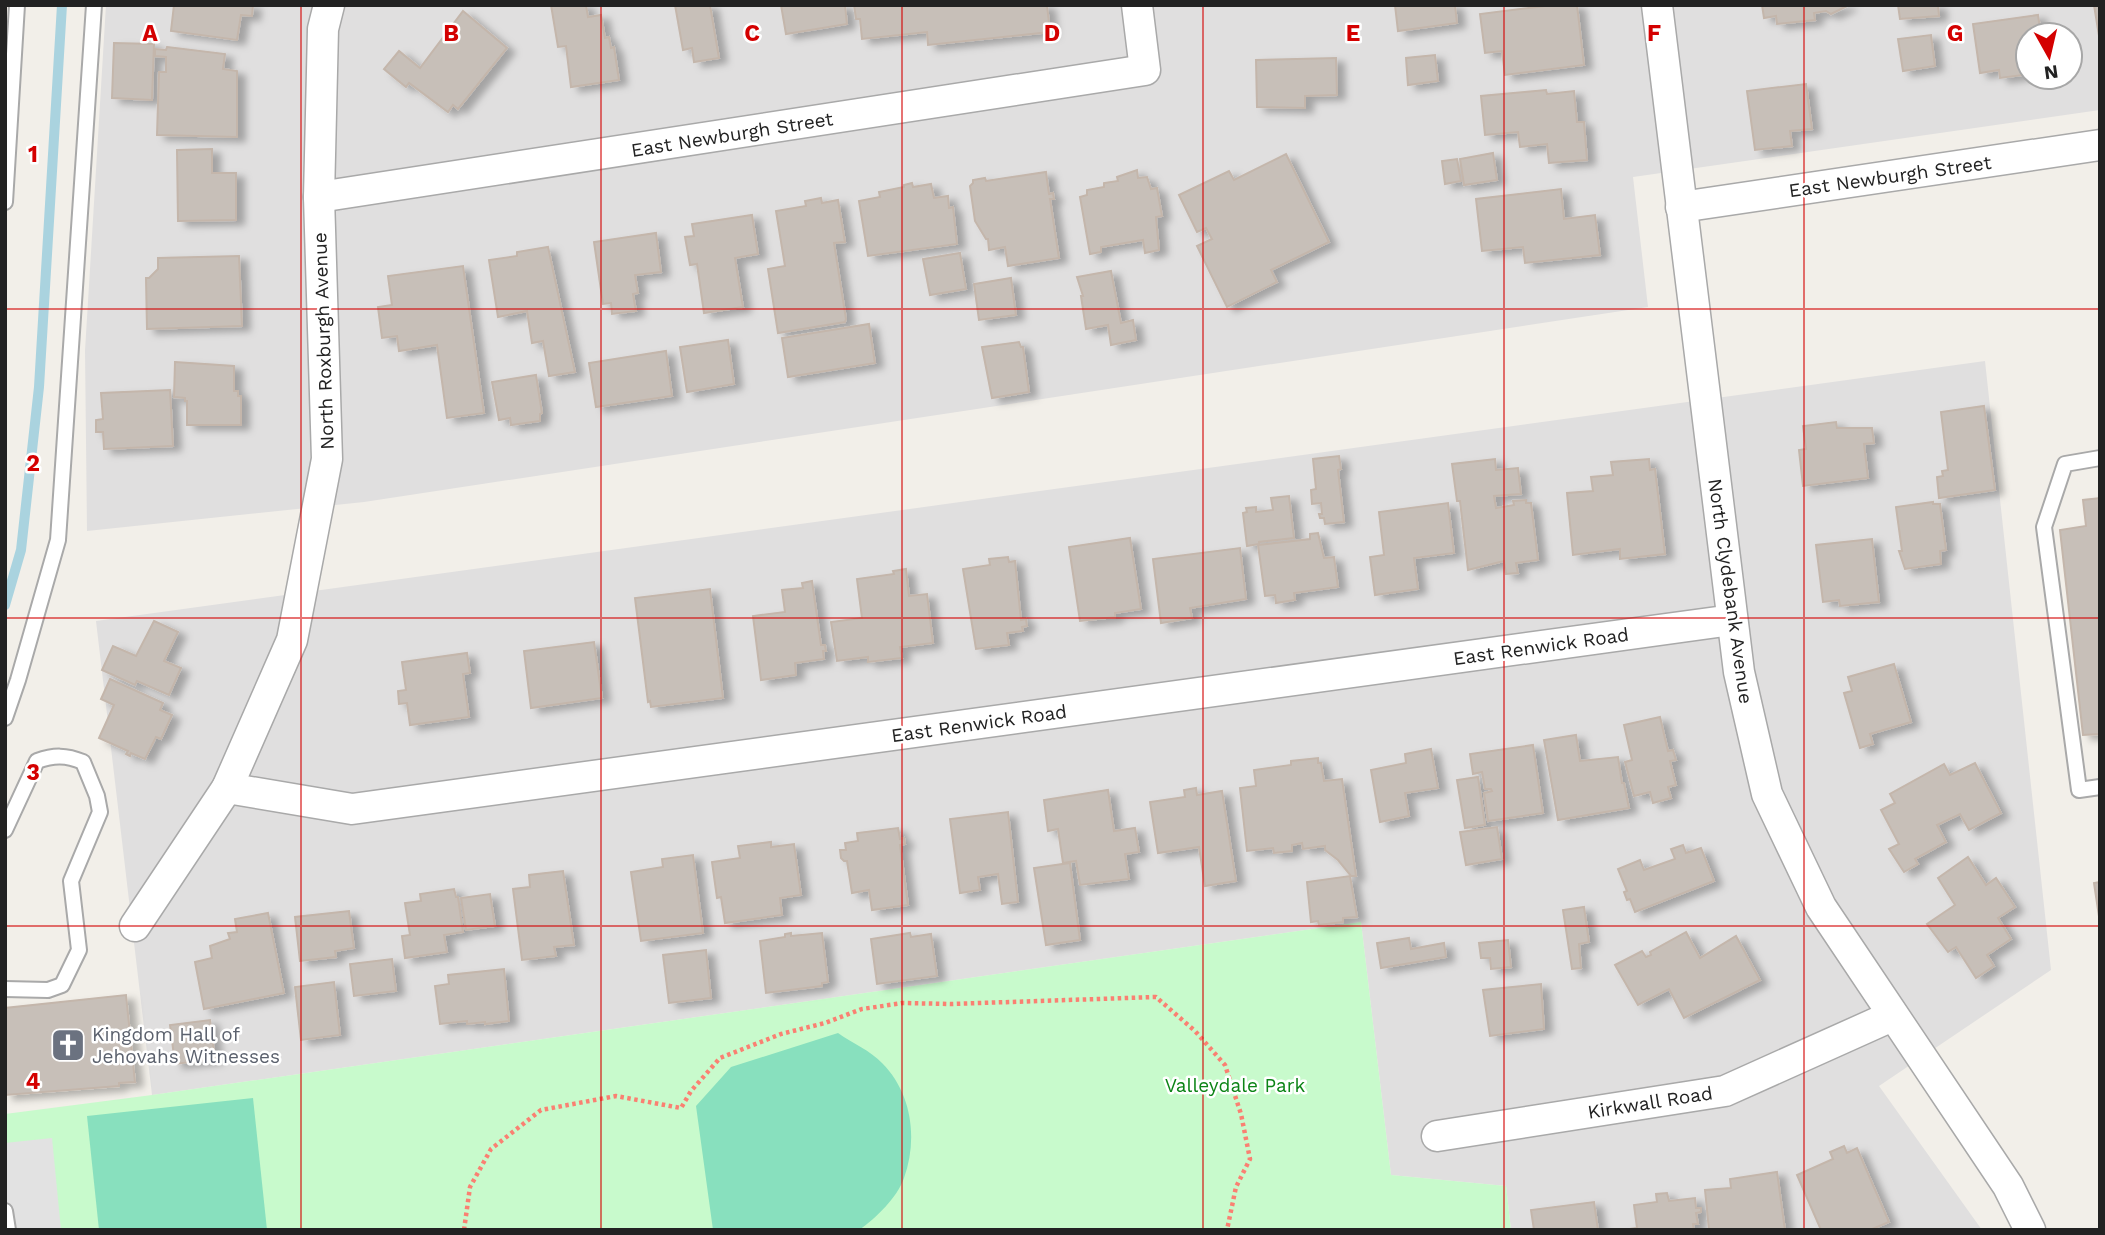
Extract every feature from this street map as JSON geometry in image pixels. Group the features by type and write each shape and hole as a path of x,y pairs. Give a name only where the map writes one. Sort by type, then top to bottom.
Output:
{"street":[{"name":"North Roxburgh Avenue","path":"135,926 227,788 292,640 327,459 319,197 323,29 329,5"},
{"name":"East Newburgh Street","path":"319,197 1145,70 1137,5"},
{"name":"North Clydebank Avenue","path":"1657,5 1739,672 1767,794 1821,907 2008,1186 2030,1230"},
{"name":"East Newburgh Street","path":"1681,207 2100,145"},
{"name":"East Renwick Road","path":"227,788 352,809 1732,620"},
{"name":"Kirkwall Road","path":"1437,1136 1725,1091 1892,1016"}],"lane":[{"path":"5,202 17,5"},
{"path":"5,718 58,540 94,5"},
{"path":"2100,458 2065,464 2044,527 2079,790 2100,787"},
{"path":"5,830 37,761 68,756 83,762 97,796 100,812 71,881 79,950 62,985 48,990 5,989"},
{"path":"5,1211 8,1230"}],"path":[{"path":"464,1230 470,1187 491,1149 541,1110 616,1096 681,1108 691,1091 720,1058 781,1034 825,1023 862,1009 903,1003 951,1004 1156,996 1195,1031 1225,1065 1241,1114 1250,1159 1236,1187 1227,1230"}],"shaded area":[{"path":"106,5 2100,5 2100,110 1633,177 1648,307 364,502 87,531 85,351"},
{"path":"1985,361 2051,970 1879,1086 1982,1230 1511,1230 1506,1186 1391,1175 1361,922 152,1095 96,621"},
{"path":"52,1138 61,1230 5,1230 5,1143"}],"green space":[{"name":"Valleydale Park","path":"1361,922 1391,1175 1506,1186 1511,1230 5,1230 5,1114"},
{"path":"838,1033 882,1063 900,1088 906,1102 910,1117 911,1148 904,1178 896,1193 879,1214 859,1230 713,1230 696,1106 731,1067"},
{"path":"253,1098 267,1230 99,1230 87,1116"}],"building":[{"path":"174,5 253,5 252,16 241,15 237,40 171,31"},
{"path":"551,5 586,5 588,17 601,15 605,38 609,37 611,48 614,47 619,80 571,87 566,46 558,47"},
{"path":"675,5 710,5 719,58 694,62 692,48 683,50"},
{"path":"781,5 845,5 847,24 786,34"},
{"path":"854,5 1047,5 1050,32 928,45 927,32 862,39 860,19 856,19"},
{"path":"1395,5 1455,5 1457,23 1398,31"},
{"path":"1553,5 1577,5 1584,65 1505,75 1502,51 1485,53 1480,14"},
{"path":"1762,5 1849,5 1831,14 1826,11 1814,13 1815,20 1777,24 1776,16 1764,18"},
{"path":"1898,5 1938,5 1939,16 1900,19"},
{"path":"2094,5 2100,5 2100,42"},
{"path":"463,11 507,48 458,109 453,105 448,112 409,83 406,87 384,69 399,51 420,68"},
{"path":"2038,15 2039,21 2014,21 2014,76 2000,78 1999,70 1980,73 1973,24"},
{"path":"1931,35 1935,66 1903,71 1898,39"},
{"path":"114,43 154,44 152,100 112,98"},
{"path":"167,47 225,54 223,69 237,71 237,137 157,135 159,72 166,72 166,57 155,56 155,49 166,50"},
{"path":"1435,55 1438,81 1408,85 1406,58"},
{"path":"1336,58 1337,95 1305,96 1305,108 1257,107 1256,60"},
{"path":"1806,84 1812,129 1790,131 1792,146 1755,150 1747,91"},
{"path":"1546,90 1547,94 1574,91 1577,122 1584,122 1587,160 1549,163 1547,144 1520,147 1518,132 1485,135 1481,96"},
{"path":"212,149 212,173 236,173 236,220 178,221 177,150"},
{"path":"1493,153 1497,180 1464,185 1460,159"},
{"path":"1286,154 1329,242 1271,270 1277,282 1227,307 1197,246 1212,239 1206,228 1197,232 1179,195 1229,171 1234,180"},
{"path":"1457,159 1461,181 1445,184 1442,161"},
{"path":"1137,170 1138,178 1147,177 1151,189 1157,188 1162,216 1156,217 1159,250 1145,253 1143,240 1101,247 1101,252 1090,254 1080,197 1087,195 1087,190 1104,187 1104,183 1118,181 1117,177"},
{"path":"1046,172 1049,194 1053,193 1054,199 1050,199 1059,258 1008,266 1005,247 989,250 988,239 975,221 970,186 973,180 985,178 986,181"},
{"path":"912,183 913,187 931,184 934,198 948,196 949,208 953,207 957,244 868,256 859,201 880,197 879,192"},
{"path":"1561,189 1564,219 1595,215 1600,255 1525,263 1523,247 1482,251 1476,199"},
{"path":"821,198 822,203 838,200 845,242 834,243 846,319 845,322 778,333 768,269 785,266 776,211 806,206 805,201"},
{"path":"752,215 758,254 735,258 743,307 704,313 697,264 690,265 685,237 694,236 692,224"},
{"path":"656,233 661,272 635,275 638,293 633,294 636,311 612,314 611,303 603,304 594,242"},
{"path":"548,247 575,372 549,376 543,341 532,343 527,311 498,317 489,260 517,256 517,252"},
{"path":"960,253 966,289 930,295 923,259"},
{"path":"239,256 242,326 147,329 146,278 158,269 158,258"},
{"path":"463,266 484,413 447,418 437,345 399,351 397,336 382,338 378,307 392,305 388,276"},
{"path":"1111,271 1121,323 1133,320 1136,340 1111,345 1108,325 1086,329 1083,296 1077,277"},
{"path":"1011,278 1016,315 979,320 974,284"},
{"path":"869,324 875,363 788,377 782,338"},
{"path":"728,340 734,384 687,392 680,347"},
{"path":"1019,342 1023,347 1029,392 992,398 982,347"},
{"path":"666,351 672,396 596,407 589,363"},
{"path":"175,362 234,366 234,391 238,391 238,396 241,396 241,425 187,425 187,401 185,398 174,397"},
{"path":"536,375 542,413 540,421 511,425 510,418 499,420 492,382"},
{"path":"170,390 173,446 104,449 103,432 96,432 96,420 103,419 101,393"},
{"path":"1984,406 1995,490 1939,498 1937,477 1943,476 1942,471 1948,470 1941,412"},
{"path":"1836,422 1837,428 1872,428 1874,443 1864,444 1868,478 1803,486 1799,450 1806,449 1803,426"},
{"path":"1339,456 1344,522 1325,524 1324,518 1320,518 1319,514 1322,514 1321,503 1312,504 1311,490 1316,489 1313,459"},
{"path":"1495,459 1496,470 1518,468 1521,494 1494,496 1496,508 1514,505 1513,501 1526,500 1526,503 1531,503 1538,560 1516,563 1518,573 1506,574 1504,561 1468,570 1460,501 1457,501 1452,464"},
{"path":"1649,459 1650,470 1655,469 1665,554 1620,559 1620,549 1573,555 1567,493 1593,491 1591,477 1613,475 1611,462"},
{"path":"1289,496 1294,538 1247,546 1243,513 1247,512 1246,508 1256,507 1256,512 1273,510 1271,498"},
{"path":"2100,498 2100,734 2083,735 2060,530 2086,526 2083,500"},
{"path":"1933,502 1940,504 1946,550 1940,551 1941,564 1905,569 1899,551 1902,551 1896,507"},
{"path":"1448,503 1454,553 1414,558 1418,589 1375,595 1370,557 1384,555 1379,512"},
{"path":"1318,533 1324,558 1334,557 1338,587 1294,593 1295,600 1276,603 1275,595 1265,596 1258,545 1310,539 1310,534"},
{"path":"1130,538 1141,609 1115,613 1115,617 1080,621 1069,547"},
{"path":"1872,539 1879,602 1840,606 1839,600 1823,602 1816,545"},
{"path":"1240,548 1246,599 1190,608 1192,618 1161,623 1153,559"},
{"path":"1008,557 1009,562 1015,561 1021,620 1026,619 1027,626 1022,627 1023,631 1007,633 1009,645 976,649 963,569 990,565 989,559"},
{"path":"906,569 909,596 927,594 933,643 900,647 902,658 868,662 868,657 837,661 831,622 862,618 857,579 894,574 893,571"},
{"path":"812,581 821,645 825,645 826,651 823,651 824,659 795,663 796,675 761,680 753,616 785,612 782,590 803,588 802,583"},
{"path":"710,589 723,698 651,707 650,701 648,702 635,598"},
{"path":"154,621 178,632 164,661 181,668 169,695 137,681 135,685 102,670 113,646 136,656"},
{"path":"594,642 602,698 531,708 524,651"},
{"path":"467,653 470,673 463,674 469,717 410,725 407,703 399,704 398,691 406,690 402,662"},
{"path":"1894,664 1911,722 1870,734 1873,744 1860,748 1844,693 1852,691 1848,677"},
{"path":"110,679 163,703 160,710 172,715 161,739 156,737 145,759 131,753 130,756 126,754 128,751 99,738 114,705 101,699"},
{"path":"1660,717 1668,751 1673,750 1676,760 1670,761 1676,785 1668,787 1671,798 1653,803 1650,792 1634,796 1625,762 1632,760 1624,725"},
{"path":"1576,735 1580,761 1618,757 1629,808 1558,820 1544,740"},
{"path":"1533,745 1543,813 1488,821 1484,793 1492,791 1485,789 1482,772 1473,774 1470,754"},
{"path":"1431,749 1438,788 1405,793 1409,816 1380,822 1371,770 1406,763 1405,754"},
{"path":"1318,758 1324,781 1342,779 1356,876 1351,876 1338,860 1325,850 1325,846 1303,849 1302,843 1292,845 1292,851 1274,853 1273,848 1247,851 1240,788 1256,786 1254,770"},
{"path":"1975,763 2001,813 1969,830 1960,814 1937,825 1946,842 1915,859 1918,864 1904,872 1889,849 1899,844 1881,810 1895,803 1890,794 1944,764 1950,775"},
{"path":"1478,777 1485,825 1465,828 1457,780"},
{"path":"1196,788 1197,795 1222,791 1236,881 1205,886 1199,847 1158,853 1150,802 1185,797 1184,790"},
{"path":"1108,790 1114,831 1135,828 1139,852 1125,854 1129,879 1080,885 1076,861 1063,863 1058,829 1048,831 1044,800"},
{"path":"1008,812 1018,902 1002,904 998,874 978,877 980,890 960,893 950,819"},
{"path":"1497,827 1502,859 1466,865 1460,832"},
{"path":"898,828 900,839 904,838 905,844 900,845 908,905 872,910 869,890 852,893 847,861 841,858 840,850 846,850 845,843 858,841 857,833"},
{"path":"771,842 771,847 794,844 801,895 780,898 782,915 725,923 721,897 717,898 712,862 740,858 738,846"},
{"path":"1683,845 1686,853 1701,848 1714,881 1635,912 1630,899 1627,900 1624,892 1627,891 1618,869 1640,860 1644,870 1675,859 1671,849"},
{"path":"693,855 703,933 641,941 631,872 663,867 662,859"},
{"path":"1968,857 1986,885 1996,878 2015,907 1998,918 2011,939 1987,955 1994,966 1976,978 1956,947 1948,952 1927,924 1955,905 1938,878"},
{"path":"1070,863 1080,940 1046,945 1034,868"},
{"path":"563,871 574,945 554,947 556,956 522,960 513,889 530,887 529,875"},
{"path":"1350,876 1357,917 1319,925 1318,921 1311,922 1307,882"},
{"path":"2100,882 2100,923 2094,883"},
{"path":"454,889 458,897 463,932 444,935 447,952 405,958 402,936 410,935 405,903 421,901 420,894"},
{"path":"490,894 495,926 466,930 461,898"},
{"path":"1584,907 1589,942 1579,944 1581,968 1572,969 1563,910"},
{"path":"349,911 354,948 335,951 336,957 300,961 295,917"},
{"path":"268,913 284,993 204,1009 195,962 212,958 210,946 230,939 228,933 237,932 235,919"},
{"path":"1686,932 1700,958 1736,936 1760,980 1684,1018 1669,989 1638,1005 1615,965 1642,951 1646,957 1651,955 1650,952"},
{"path":"791,933 791,936 822,933 828,982 822,983 822,986 766,993 760,941 785,937 785,934"},
{"path":"910,933 911,937 931,934 937,976 877,984 871,939"},
{"path":"1409,938 1411,949 1444,943 1446,957 1381,968 1377,943"},
{"path":"1508,940 1511,967 1491,969 1490,958 1481,958 1479,943"},
{"path":"706,950 711,998 669,1003 663,955"},
{"path":"392,959 396,991 354,996 350,964"},
{"path":"504,969 509,1021 440,1024 435,986 449,984 448,975"},
{"path":"334,982 340,1035 301,1040 295,987"},
{"path":"1541,984 1544,1029 1490,1036 1483,990"},
{"name":"Kingdom Hall of Jehovahs Witnesses","path":"126,995 135,1082 119,1083 119,1086 5,1095 5,1008"},
{"path":"210,1020 215,1059 175,1064 170,1025"},
{"path":"1844,1146 1847,1153 1857,1148 1889,1222 1870,1230 1821,1230 1797,1175 1833,1159 1830,1152"},
{"path":"1777,1172 1785,1230 1709,1230 1705,1190 1731,1188 1730,1179"},
{"path":"1667,1193 1669,1201 1695,1198 1696,1208 1701,1208 1701,1212 1696,1213 1698,1224 1693,1224 1694,1230 1622,1230 1637,1228 1634,1205 1657,1202 1656,1194"},
{"path":"1594,1202 1598,1230 1534,1230 1531,1210"}],"waterway":[{"path":"5,605 21,550 39,387 62,5"}],"place":[{"name":"Kingdom Hall of Jehovahs Witnesses","path":"68,1045"}]}
